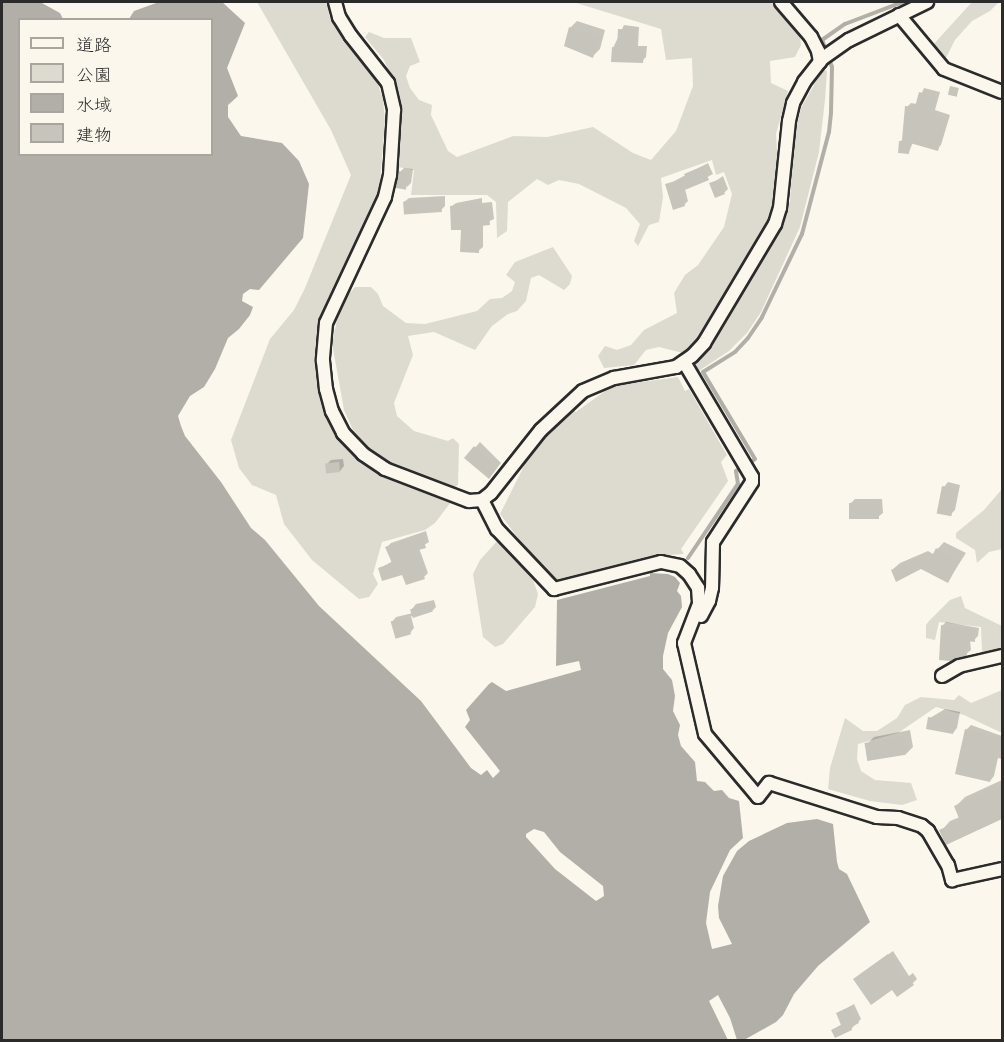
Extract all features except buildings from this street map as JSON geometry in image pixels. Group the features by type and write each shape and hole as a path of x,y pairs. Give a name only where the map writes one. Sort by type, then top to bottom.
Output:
{"street":[{"path":"335,2 339,17 351,36 388,83 394,110 390,175 385,197 326,323 323,361 326,388 332,411 354,445 375,463 460,500 482,500 501,481 541,430 583,391 602,381 656,372 684,362 704,343 775,224 780,208 785,144 793,102 804,82 825,57 868,29 927,2"},
{"path":"781,2 825,57"},
{"path":"898,15 944,69 1002,92"},
{"path":"684,362 743,458 750,471 752,482 712,542 712,588 704,613 693,623"},
{"path":"482,500 497,529 554,590 661,562 680,566 698,588 699,604 684,643 705,734 758,797 769,783 877,817 898,818 922,826 928,831 948,865 952,880 1002,869"},
{"path":"942,676 959,666 1002,656"}],"green space":[{"path":"257,2 328,2 329,15 341,35 374,73 383,99 385,122 379,193 335,297 318,329 315,348 320,383 328,413 344,443 359,459 375,471 451,502 435,523 425,530 382,542 373,574 378,584 369,597 359,599 312,560 284,524 276,495 252,485 239,468 231,440 270,339 294,310 305,288 351,175 331,130"},
{"path":"573,2 777,2 799,30 801,45 795,57 770,61 771,83 788,91 776,134 778,166 774,212 700,335 683,353 659,347 646,350 634,365 604,368 598,356 605,346 617,350 631,345 644,330 677,313 674,293 685,275 698,265 724,227 732,194 724,172 716,175 712,160 661,178 663,197 659,222 649,225 638,246 634,241 640,224 626,208 579,184 559,180 548,185 537,179 508,202 507,231 497,238 496,202 487,195 411,195 414,170 398,167 402,115 397,91 384,60 365,37 369,32 384,38 411,38 420,62 410,66 406,76 410,88 419,100 432,105 431,115 448,151 457,157 513,136 547,137 593,127 633,153 651,160 676,131 693,86 692,58 666,60 661,29"},
{"path":"972,2 998,3 990,11 972,21 955,40 945,60 932,46"},
{"path":"823,69 827,71 819,152 800,227 761,312 747,333 729,351 697,372 696,364 723,328 779,231 790,201 794,139 801,108"},
{"path":"553,247 572,276 570,284 564,290 539,275 531,278 526,301 517,311 508,314 492,326 475,350 434,332 408,336 413,355 394,403 397,416 414,431 448,441 453,438 459,444 458,485 452,489 392,466 371,451 353,430 344,410 332,343 338,315 345,299 355,287 371,287 378,294 383,306 406,323 425,324 477,311 490,299 502,298 512,291 515,282 506,275 515,262"},
{"path":"678,377 685,391 689,389 727,455 721,462 728,481 681,549 684,554 649,556 556,581 545,574 500,514 533,448 572,409 576,412 612,386"},
{"path":"1002,489 1002,549 989,552 977,563 975,550 956,538 956,533 984,510"},
{"path":"498,540 533,580 538,594 535,607 503,644 495,647 483,637 473,574 480,560"},
{"path":"961,596 965,608 1002,626 1002,649 982,652 981,627 939,622 935,640 926,638 926,625 929,621 950,600"},
{"path":"1002,690 1002,733 964,715 936,707 898,733 858,744 857,759 861,771 875,780 911,783 917,800 902,805 870,801 828,789 830,768 845,718 863,731 877,731 897,718 905,705 921,697 954,700 959,695 971,703"}],"water":[{"path":"2,2 40,2 60,13 62,18 18,18 18,156 213,156 213,18 130,18 134,11 159,2 222,2 245,23 227,68 238,96 228,105 228,117 241,136 282,143 299,161 309,184 303,238 259,290 250,289 243,294 242,301 253,307 250,315 228,338 215,369 204,387 190,396 178,416 185,436 221,482 251,528 265,540 319,606 421,701 471,768 481,775 487,770 493,778 500,771 465,727 470,720 466,710 489,684 492,682 506,691 581,670 579,661 556,666 557,600 650,576 650,573 668,574 675,577 680,583 677,591 681,596 682,607 668,633 663,669 672,680 675,696 673,711 680,725 678,735 681,746 695,762 697,781 705,782 714,791 722,790 729,798 739,801 743,838 730,850 710,892 706,923 712,949 732,944 719,918 718,906 723,876 737,851 749,841 787,823 817,819 833,824 839,869 847,874 870,922 818,966 794,994 783,1015 776,1022 744,1040 737,1040 730,1018 718,995 709,1001 728,1040 2,1040"}],"pier":[{"path":"534,829 544,832 560,852 603,886 604,896 596,901 555,869 526,837 526,834"}],"waterway":[{"path":"688,558 738,484 736,471 755,459 703,372 735,352 748,338 762,317 802,234 829,132 832,67 822,40 845,24 903,2"}]}
